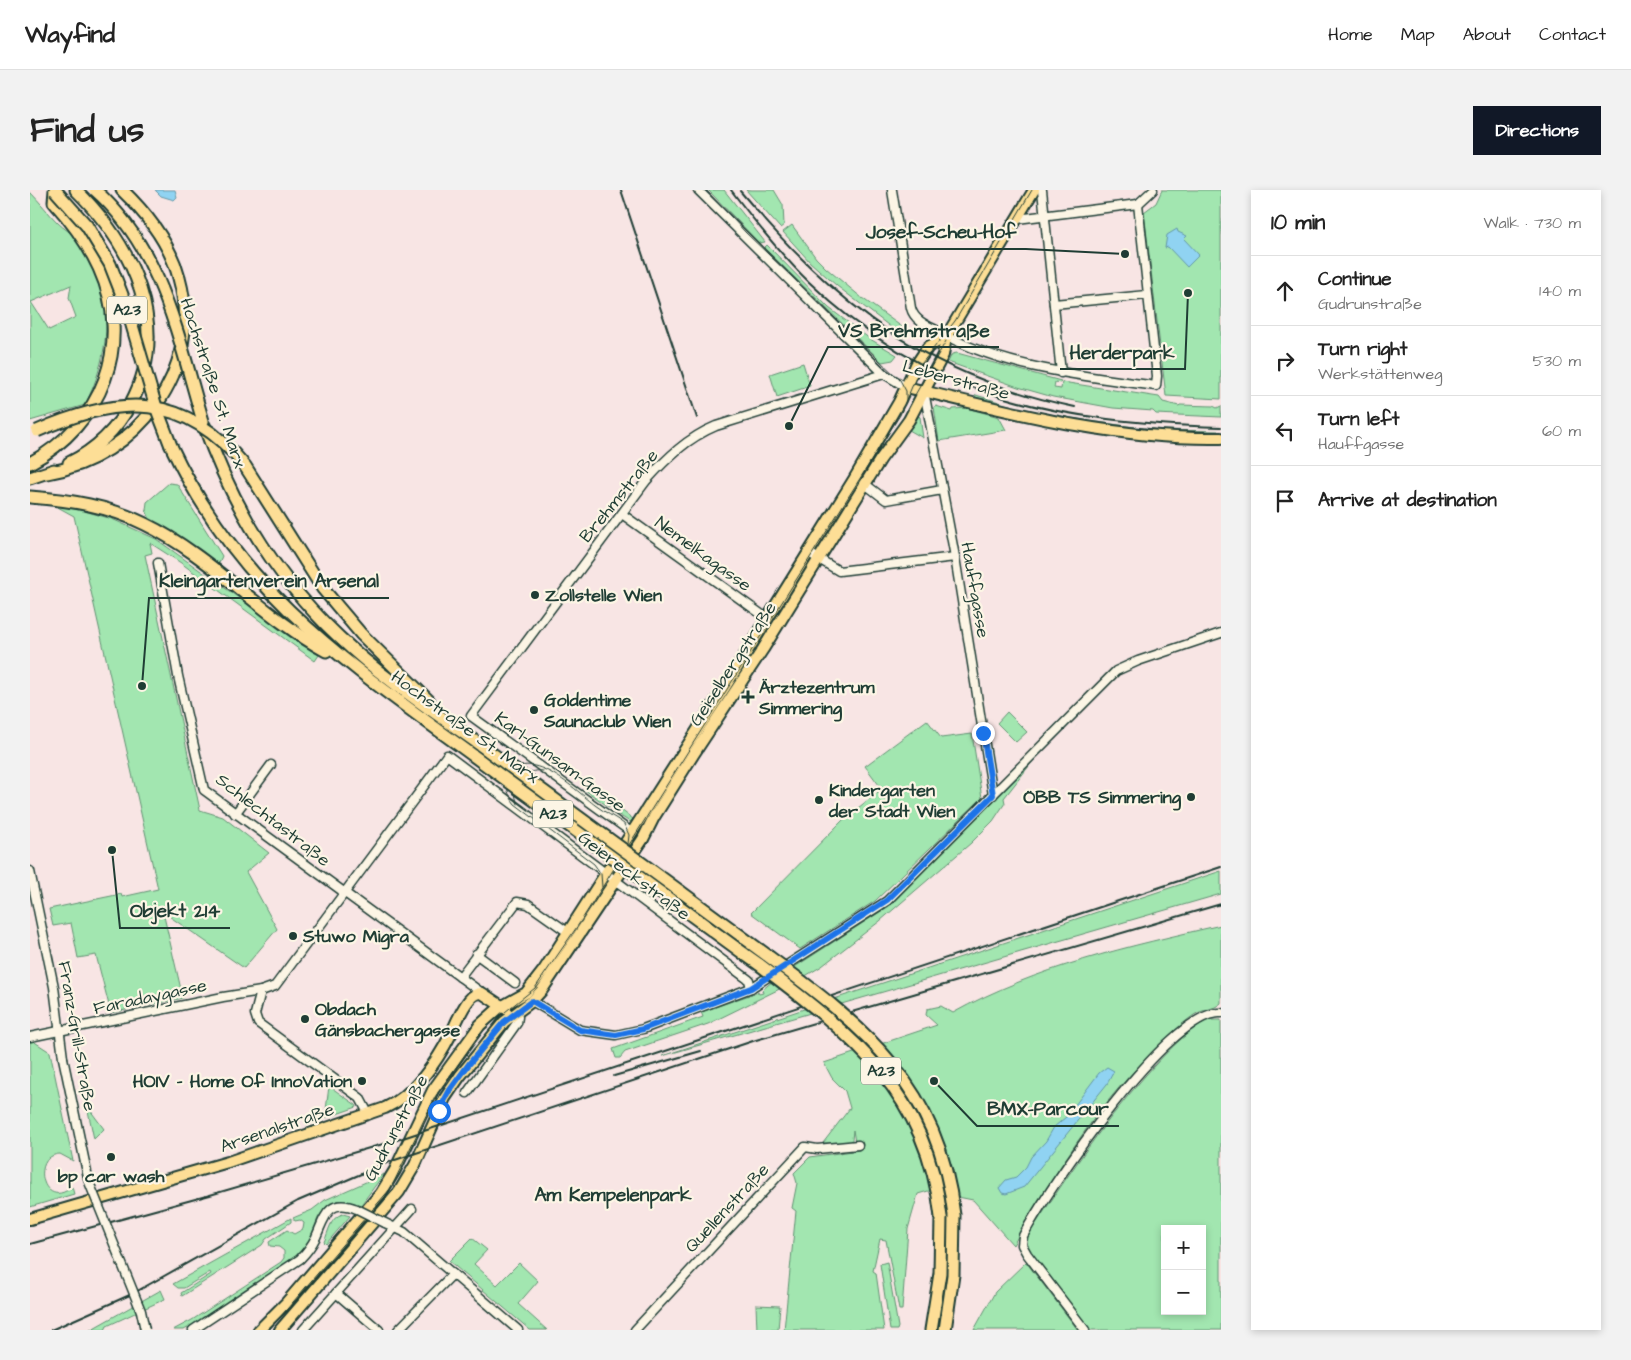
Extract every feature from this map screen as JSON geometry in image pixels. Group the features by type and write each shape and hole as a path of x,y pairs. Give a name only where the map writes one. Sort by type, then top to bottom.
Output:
{"highway":[{"path":"30,463 59,444 73,432 97,398 109,368 113,349 114,333 110,299 92,255 75,228 54,202 55,190"},
{"name":"Hochstraße St. Marx","path":"55,190 87,226 110,264 122,293 163,426 180,464 208,514 265,587 298,620 352,666 760,965 848,1035 887,1078 917,1126 934,1174 941,1216 940,1273 931,1330"},
{"path":"47,473 81,456 109,433 130,406 145,368 148,324 139,282 125,252 109,228 76,190"},
{"name":"Hochstraße St. Marx","path":"95,190 132,232 156,273 173,318 212,447 235,498 263,546 296,591 340,638 375,668 795,976 857,1026 898,1070 928,1119 947,1172 954,1215 954,1276 945,1330"},
{"path":"30,478 84,464 123,441 151,413 172,379 184,337 183,292 169,250 152,222 122,190"},
{"path":"30,434 94,409 129,405 167,411 192,421 214,435 245,466 304,562 342,612 455,727"},
{"path":"30,497 98,507 131,518 159,532 306,640 352,666"}],"main road":[{"name":"Geiselbergstraße","path":"529,997 547,982 616,880 818,559 909,420 943,355 946,337 1034,190"},
{"name":"Geiselbergstraße","path":"529,997 605,873 768,620 873,448 924,352 946,337"},
{"name":"Leberstraße","path":"906,387 1026,415 1120,433 1181,438 1221,438"},
{"path":"482,993 514,1014"},
{"name":"Arsenalstraße","path":"30,1220 228,1162 369,1115 392,1105 410,1091 444,1047 468,1001 475,994 482,993"},
{"name":"Gudrunstraße","path":"259,1330 286,1303 381,1193 395,1170 432,1090 480,1025 501,1006 529,997"},
{"name":"Gudrunstraße","path":"280,1330 399,1192 415,1165 450,1090 500,1027 529,997"}],"street":[{"name":"Leberstraße","path":"698,190 758,252 884,374 906,387"},
{"path":"892,190 912,313 919,320 965,347 1061,373 1156,386 1157,376 1138,204"},
{"path":"1042,190 1061,373"},
{"path":"1017,219 1138,204 1153,190"},
{"path":"1054,304 1147,295"},
{"name":"Brehmstraße","path":"471,716 652,474 675,451 698,433 716,426 884,374"},
{"name":"Hauffgasse","path":"924,391 955,557 993,795"},
{"path":"866,484 886,500 942,490"},
{"name":"Nemelkagasse","path":"622,514 768,620"},
{"path":"809,553 839,571 955,557"},
{"name":"Schlechtastraße","path":"158,563 180,685 204,790 482,993"},
{"path":"529,997 580,1030 616,1035 643,1029 751,988 887,900 1116,671 1127,665 1221,633"},
{"name":"Karl-Gunsam-Gasse","path":"471,716 631,832"},
{"name":"Geiereckstraße","path":"344,893 447,755 749,980 751,988"},
{"path":"235,814 271,766"},
{"name":"Franz-Grill-Straße","path":"30,871 54,987 63,1058 89,1182 97,1206 141,1311 145,1330"},
{"name":"Faradaygasse","path":"30,1037 223,997 261,991 275,986 344,893"},
{"path":"460,977 511,908 520,901 528,904 569,933"},
{"path":"476,954 515,983"},
{"path":"261,991 255,1019 362,1100 369,1115"},
{"path":"1085,1330 1027,1254 1021,1242 1054,1184 1131,1082 1188,1025 1204,1015 1217,1013"},
{"path":"467,1093 518,1022 518,1017 514,1014"},
{"name":"Quellenstraße","path":"635,1330 804,1147 817,1149 858,1145"},
{"path":"196,1329 300,1260 312,1244 324,1216 328,1211 340,1206 357,1209 395,1227 518,1330"},
{"path":"302,1330 412,1209"},
{"path":"398,1330 453,1274"},
{"path":"336,1293 379,1330"}],"green space":[{"path":"708,190 724,190 765,242 759,243"},
{"path":"746,190 774,190 783,205 784,225 780,228"},
{"path":"1162,190 1221,190 1221,399 1166,396 1144,212 1156,203"},
{"path":"30,192 58,223 76,238 89,258 98,278 104,299 106,320 105,342 101,363 85,405 30,421","holes":["71,285 69,298 76,317 49,330 31,302"]},
{"path":"792,225 816,258 826,268 862,298 902,327 906,333 905,338 837,286 810,262 783,232"},
{"path":"767,245 829,308 870,339 897,355 893,360 882,362 764,248"},
{"path":"957,353 1061,381 1060,383 1055,382 1054,388 1061,389 1062,382 1159,397 1163,402 1179,406 1213,406 1217,408 1221,406 1221,417 1156,414 1153,411 1113,408 1053,397 1018,387 948,362 952,354"},
{"path":"803,363 810,386 777,397 770,374"},
{"path":"976,395 1017,408 975,397"},
{"path":"934,407 952,411 953,409 967,408 999,417 1006,430 939,441"},
{"path":"1026,410 1158,430 1218,431 1221,435 1148,432 1055,417"},
{"path":"918,416 920,417 923,438 909,430"},
{"path":"169,483 177,484 222,556 219,563 216,564 151,522 146,510 147,502"},
{"path":"54,505 112,519 156,539 319,655 315,661 181,563 150,543 152,553 145,555 200,810 223,817 269,853 246,872 277,929 244,968 163,912 183,998 111,1013 96,955 78,958 71,923 53,926 49,909 121,894 122,897 158,889 74,516"},
{"path":"1007,712 1027,732 1016,742 997,723"},
{"path":"927,720 941,738 972,734 982,798 875,901 800,949 751,913 844,819 882,789 865,766"},
{"path":"1044,747 1004,798 1005,803 993,821 971,843 880,921 822,966 802,978 708,1024 625,1052 620,1058 616,1058 613,1049 703,1017 701,1012 758,992 759,994 763,993 762,990 773,981 889,906"},
{"path":"588,786 612,804 609,807 585,790"},
{"path":"617,807 633,819 630,822 614,812"},
{"path":"1221,871 1221,894 662,1056"},
{"path":"1221,925 1221,1003 1197,1013 1182,1024 1129,1077 1110,1099 1058,1170 1013,1245 973,1200 928,1191 918,1194 908,1229 902,1310 899,1310 886,1240 880,1239 873,1271 876,1273 884,1330 784,1330 796,1211 792,1208 797,1183 794,1173 810,1157 860,1150 855,1142 853,1130 852,1140 849,1143 823,1143 850,1108 845,1091 832,1078 824,1063 937,1025 926,1015 927,1009 941,1006 953,1013 984,997 1050,970 1152,941"},
{"path":"1207,1020 1221,1020 1221,1330 1090,1330 1030,1254 1026,1248 1027,1237 1113,1115 1145,1076 1182,1039"},
{"path":"33,1041 50,1052 73,1161 60,1154 51,1157 45,1163 43,1171 44,1180 47,1188 53,1193 62,1193 72,1187 74,1194 30,1207 30,1042"},
{"path":"329,1086 356,1105 357,1107 325,1118"},
{"path":"87,1106 104,1129 94,1139"},
{"path":"384,1174 360,1206 339,1201 326,1207 318,1218 309,1241 296,1257 193,1325 184,1330 173,1330 192,1320 281,1262 284,1258 284,1251 279,1247 270,1246 269,1242 287,1230 294,1234 303,1229 304,1223 300,1220 295,1221 293,1218 312,1210 325,1200"},
{"path":"343,1214 350,1216 326,1244 324,1242 333,1221"},
{"path":"291,1218 291,1222 266,1239 262,1245 182,1296 181,1293 211,1274 210,1272 184,1288 178,1288 173,1284"},
{"path":"472,1238 487,1250 474,1264 497,1285 519,1263 538,1281 518,1304 547,1330 530,1330 449,1261"},
{"path":"887,1262 897,1330 890,1330 880,1264"},
{"path":"1026,1262 1078,1330 974,1330 995,1292"},
{"path":"161,1290 165,1299 107,1326 105,1330 90,1330"},
{"path":"756,1305 780,1306 778,1330 757,1330"}],"water":[{"path":"155,190 175,190 177,197 174,200 161,196"},
{"path":"1177,229 1178,232 1187,236 1184,239 1199,255 1187,267 1168,247 1165,248 1167,235"},
{"path":"1107,1067 1114,1071 1107,1084 1024,1187 1006,1194 1002,1193 999,1188 1006,1180 1016,1177 1026,1167 1031,1157 1046,1141 1054,1127 1066,1117 1099,1073"}],"tram line":[{"path":"706,190 746,233 900,380 906,391 906,402"},
{"path":"269,1330 391,1188 435,1097 478,1036 535,988 581,921 900,415 922,363 955,321 1032,190"},
{"path":"915,395 946,341"},
{"path":"602,887 601,874 594,864 515,804 508,790 507,782 510,775 518,767 529,765 553,774 598,808 624,824 629,835 628,844"},
{"path":"518,804 515,791 520,780 529,772 543,771"}],"railway":[{"path":"621,190 697,418"},
{"path":"731,190 788,260 809,282 855,322 901,353 950,378 1000,396 1052,410 1106,419 1221,427"},
{"path":"740,191 776,232 812,268 849,301 887,330 928,355 973,376 1021,393 1075,407"},
{"path":"30,1244 210,1195 400,1139 1221,867"},
{"path":"51,1330 132,1294 298,1201 389,1162 756,1040 1221,904"},
{"path":"614,1076 701,1051"}],"place":[{"name":"Josef-Scheu-Hof","path":"1125,254"},
{"name":"Herderpark","path":"1188,293"},
{"name":"VS Brehmstraße","path":"789,426"},
{"name":"Zollstelle Wien","path":"535,595"},
{"name":"Kleingartenverein Arsenal","path":"142,686"},
{"name":"Ärztezentrum Simmering","path":"748,697"},
{"name":"Goldentime Saunaclub Wien","path":"534,710"},
{"name":"ÖBB TS Simmering","path":"1191,797"},
{"name":"Kindergarten der Stadt Wien","path":"819,800"},
{"name":"Objekt 214","path":"112,850"},
{"name":"Stuwo Migra","path":"293,936"},
{"name":"Obdach Gänsbachergasse","path":"305,1019"},
{"name":"HOIV - Home Of InnoVation","path":"362,1081"},
{"name":"BMX-Parcour","path":"934,1081"},
{"name":"bp car wash","path":"111,1157"}],"district":[{"name":"Am Kempelenpark","path":"613,1195"}],"route":[{"path":"439,1111 460,1076 504,1022 532,1001 575,1028 585,1032 616,1035 643,1029 751,988 887,900 993,795 983,733"}]}
